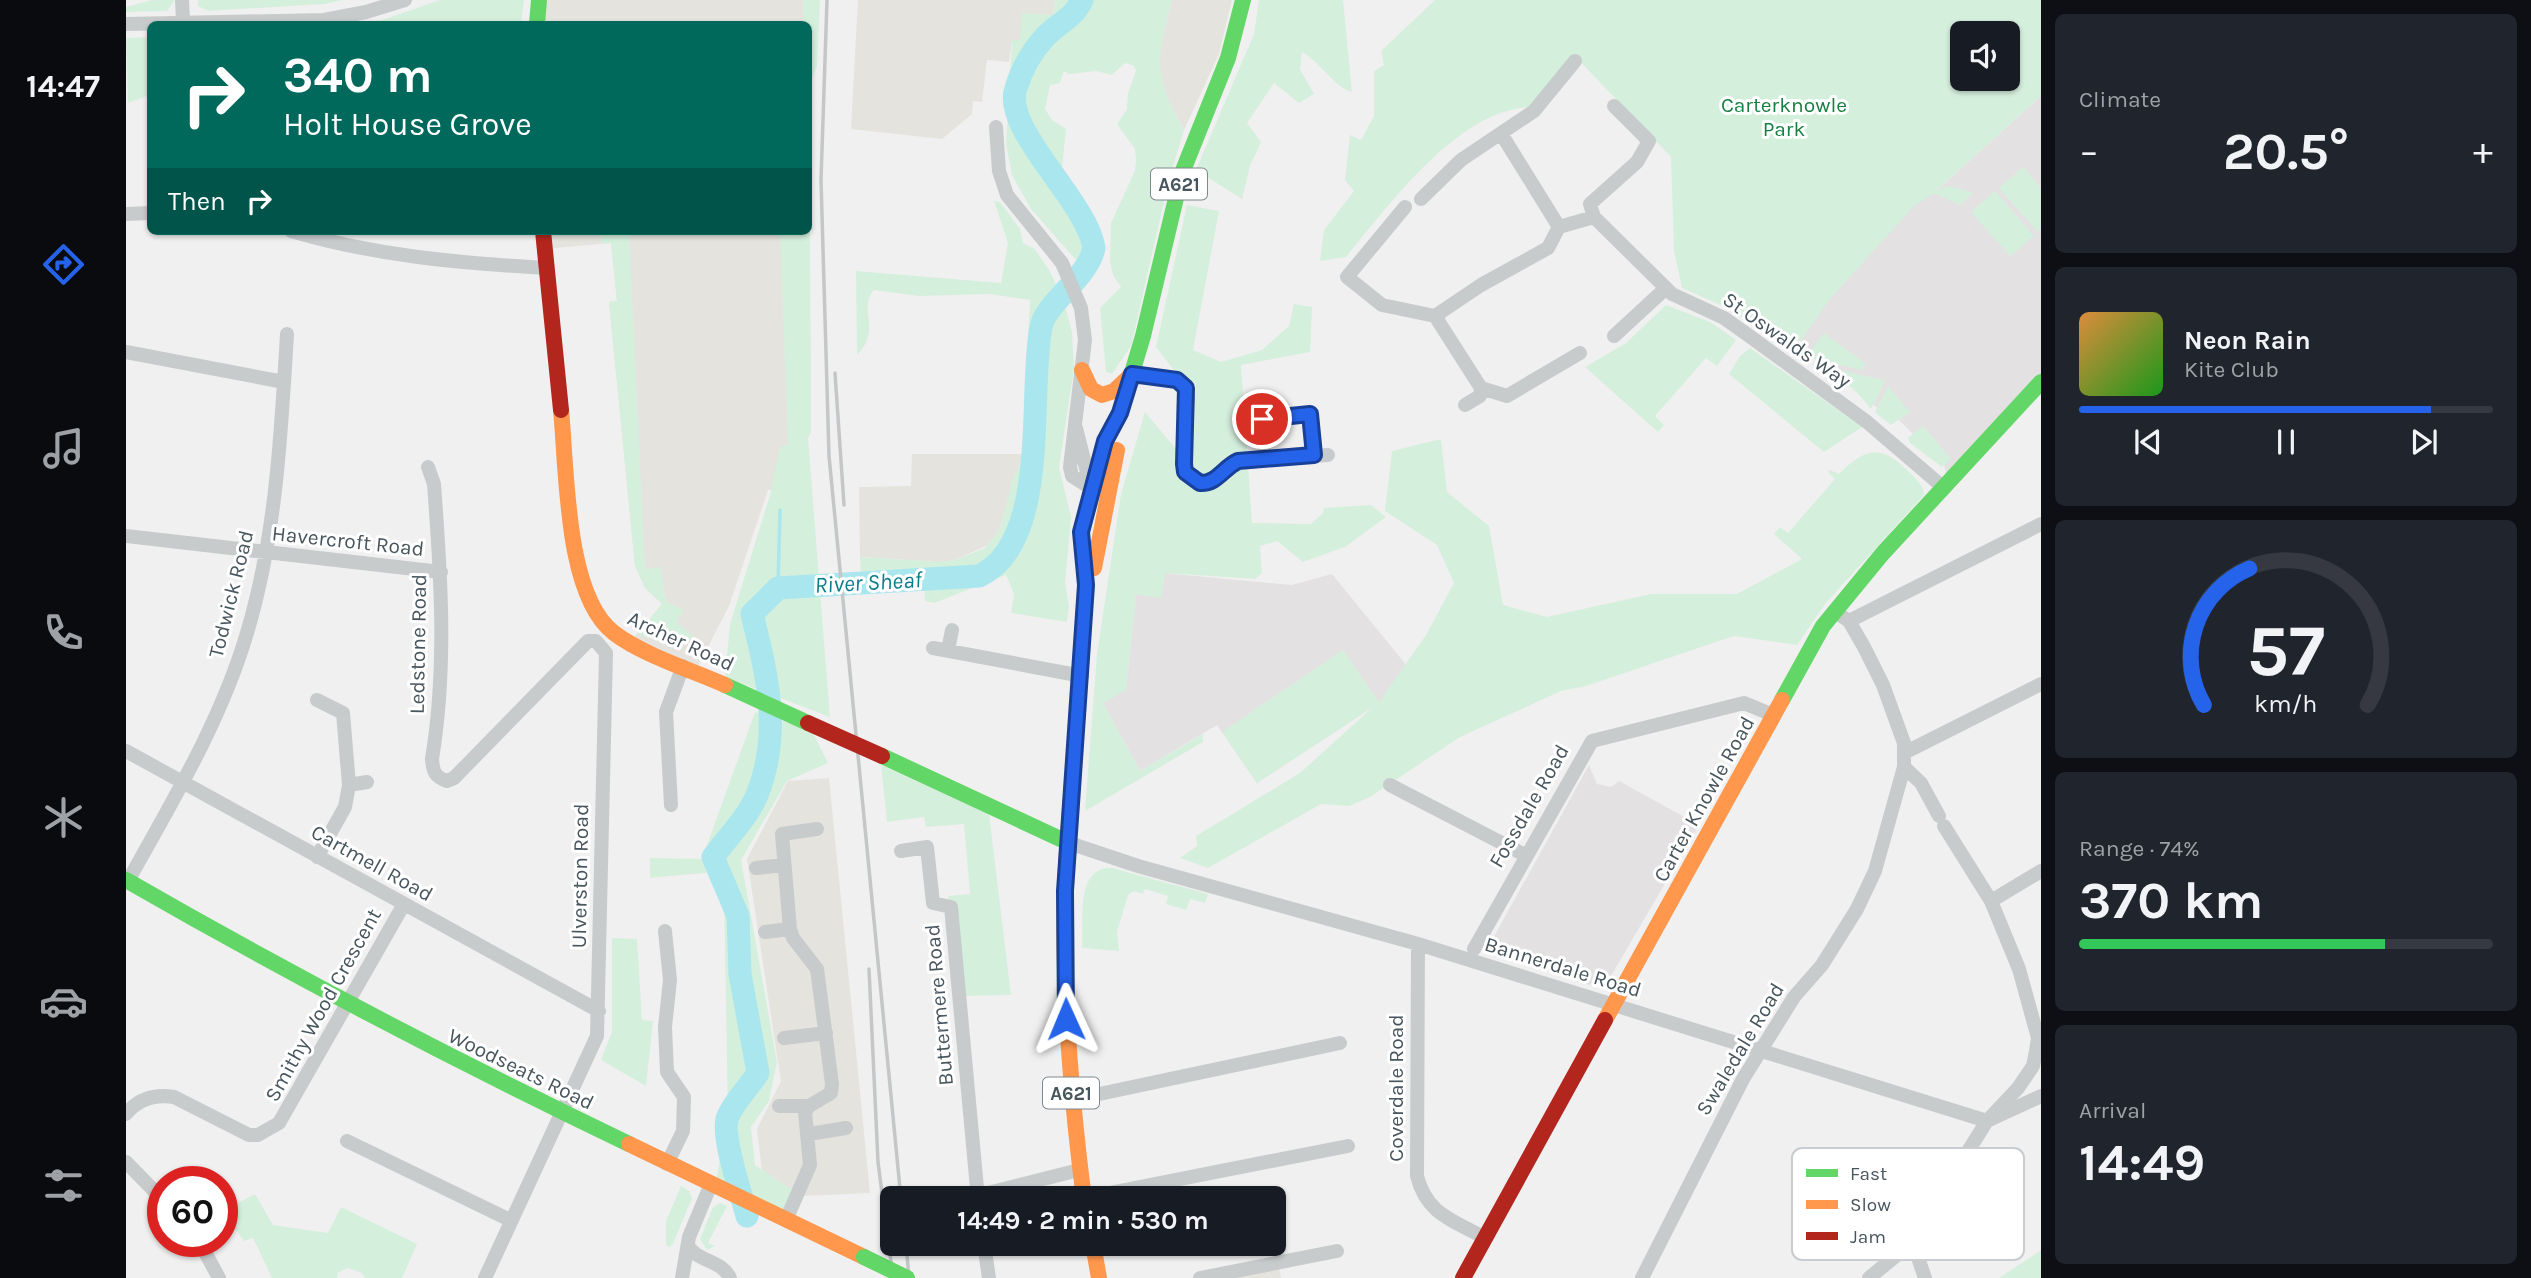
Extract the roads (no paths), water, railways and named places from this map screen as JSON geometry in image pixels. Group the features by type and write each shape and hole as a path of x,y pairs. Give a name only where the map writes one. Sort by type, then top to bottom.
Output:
{"street":[{"path":"182,0 183,21"},
{"path":"254,21 324,20 366,12 405,0"},
{"path":"537,21 540,0"},
{"name":"A621","path":"1094,568 1115,458 1120,413 1182,173 1228,58 1243,0"},
{"path":"126,24 147,23"},
{"path":"1421,199 1461,160 1534,111 1575,61"},
{"path":"1435,316 1481,285 1548,248 1559,227 1594,217 1590,204 1637,162 1649,141 1614,106"},
{"path":"996,127 997,163 1007,195 1062,263 1073,284 1084,328 1076,428 1091,488 1103,517"},
{"path":"1502,135 1559,227"},
{"path":"1405,207 1347,277 1382,305 1435,316 1481,388 1480,396 1465,405"},
{"path":"126,214 147,213"},
{"name":"St Oswalds Way","path":"1594,217 1672,294 1724,318 1748,335 1867,422 1944,488"},
{"path":"307,235 387,255 445,262 546,268"},
{"name":"Archer Road","path":"543,235 581,584 593,611 607,628 683,666 1069,843"},
{"path":"1614,336 1666,288"},
{"name":"Todwick Road","path":"127,881 183,783 231,679 246,634 265,553 274,499 286,334"},
{"path":"126,352 284,382"},
{"path":"1481,388 1507,396 1580,353"},
{"path":"1082,370 1091,389 1102,396 1114,391 1132,374 1177,380 1186,388 1185,472 1200,483 1214,481 1238,461 1321,455 1310,414 1262,419"},
{"name":"Carter Knowle Road","path":"1463,1278 1797,669 1834,611 2041,382"},
{"name":"A621","path":"1082,1186 1071,1100 1065,988 1069,843 1086,585 1081,532 1105,441 1120,413"},
{"name":"A621","path":"1086,585 1106,549 1121,474 1115,458"},
{"name":"Ledstone Road","path":"428,467 434,484 441,572 442,667 433,772 447,781 454,778 567,661 592,640"},
{"path":"1091,488 1110,480"},
{"path":"1849,621 2041,524"},
{"name":"Havercroft Road","path":"126,536 441,572"},
{"path":"1834,611 1849,621 1884,685 1905,759 1991,901 2019,969 2034,1020 2038,1038 2037,1070 1987,1121 1969,1148"},
{"path":"948,650 952,630"},
{"name":"Ulverston Road","path":"485,1278 597,1036 606,653 603,646 592,640"},
{"path":"933,648 1082,676"},
{"path":"671,805 666,712 683,666"},
{"path":"1905,759 2041,684"},
{"path":"317,700 343,713 349,785 345,807 317,857"},
{"name":"Fossdale Road","path":"1474,949 1592,741 1744,704 1773,715"},
{"name":"Cartmell Road","path":"126,751 599,1011"},
{"name":"Swaledale Road","path":"1642,1278 1743,1079 1782,1016 1829,956 1857,909 1875,871 1905,759"},
{"path":"349,785 366,782"},
{"path":"1390,785 1525,855"},
{"path":"779,1106 809,1105 831,1093 817,969 796,942 790,929 782,834 817,829"},
{"name":"Bannerdale Road","path":"1069,843 1138,866 1418,944 1987,1121"},
{"name":"Buttermere Road","path":"901,851 928,847 933,903 951,907 972,1186"},
{"path":"756,868 784,864"},
{"path":"1991,901 2041,871"},
{"name":"Woodseats Road","path":"127,881 348,1004 560,1112 907,1278"},
{"name":"Smithy Wood Crescent","path":"126,1114 136,1104 161,1095 174,1097 248,1135 270,1129 286,1115 404,904"},
{"path":"765,932 790,929"},
{"path":"664,932 670,980 665,1027 667,1072 684,1097 683,1131 667,1164"},
{"name":"Coverdale Road","path":"1418,944 1417,1176 1422,1195 1430,1206 1485,1238"},
{"path":"784,1038 826,1032"},
{"path":"1071,1100 1340,1043"},
{"path":"1987,1121 2041,1096"},
{"path":"786,1220 810,1166 805,1112 809,1105"},
{"path":"809,1134 846,1128"},
{"path":"348,1141 510,1220"},
{"path":"1145,1186 1348,1146"},
{"path":"126,1162 147,1184"},
{"path":"1018,1186 1079,1170"},
{"path":"682,1278 689,1237 713,1185"},
{"path":"688,1246 694,1255 723,1268 730,1278"},
{"path":"1200,1278 1337,1251"},
{"path":"986,1256 989,1278"},
{"path":"1095,1256 1099,1278"},
{"path":"208,1257 219,1278"},
{"path":"1869,1278 1889,1260"},
{"path":"1919,1260 1925,1278"}],"waterway":[{"name":"River Sheaf","path":"747,1216 726,1128 733,1107 758,1073 740,974 738,916 713,857 753,803 765,772 769,749 770,704 752,614 778,588 979,576 1002,559 1017,532 1027,500 1032,464 1041,327 1051,308 1084,269 1094,248 1077,209 1032,144 1021,123 1015,104 1016,88 1035,49 1074,12 1082,0"},
{"path":"778,588 780,510"}],"railway":[{"path":"827,0 821,180 829,456 900,1186"},
{"path":"835,373 844,505"},
{"path":"869,969 878,1162 893,1278"},
{"path":"907,1256 909,1278"}],"park label":[{"name":"Carterknowle Park","path":"1784,117"}]}
